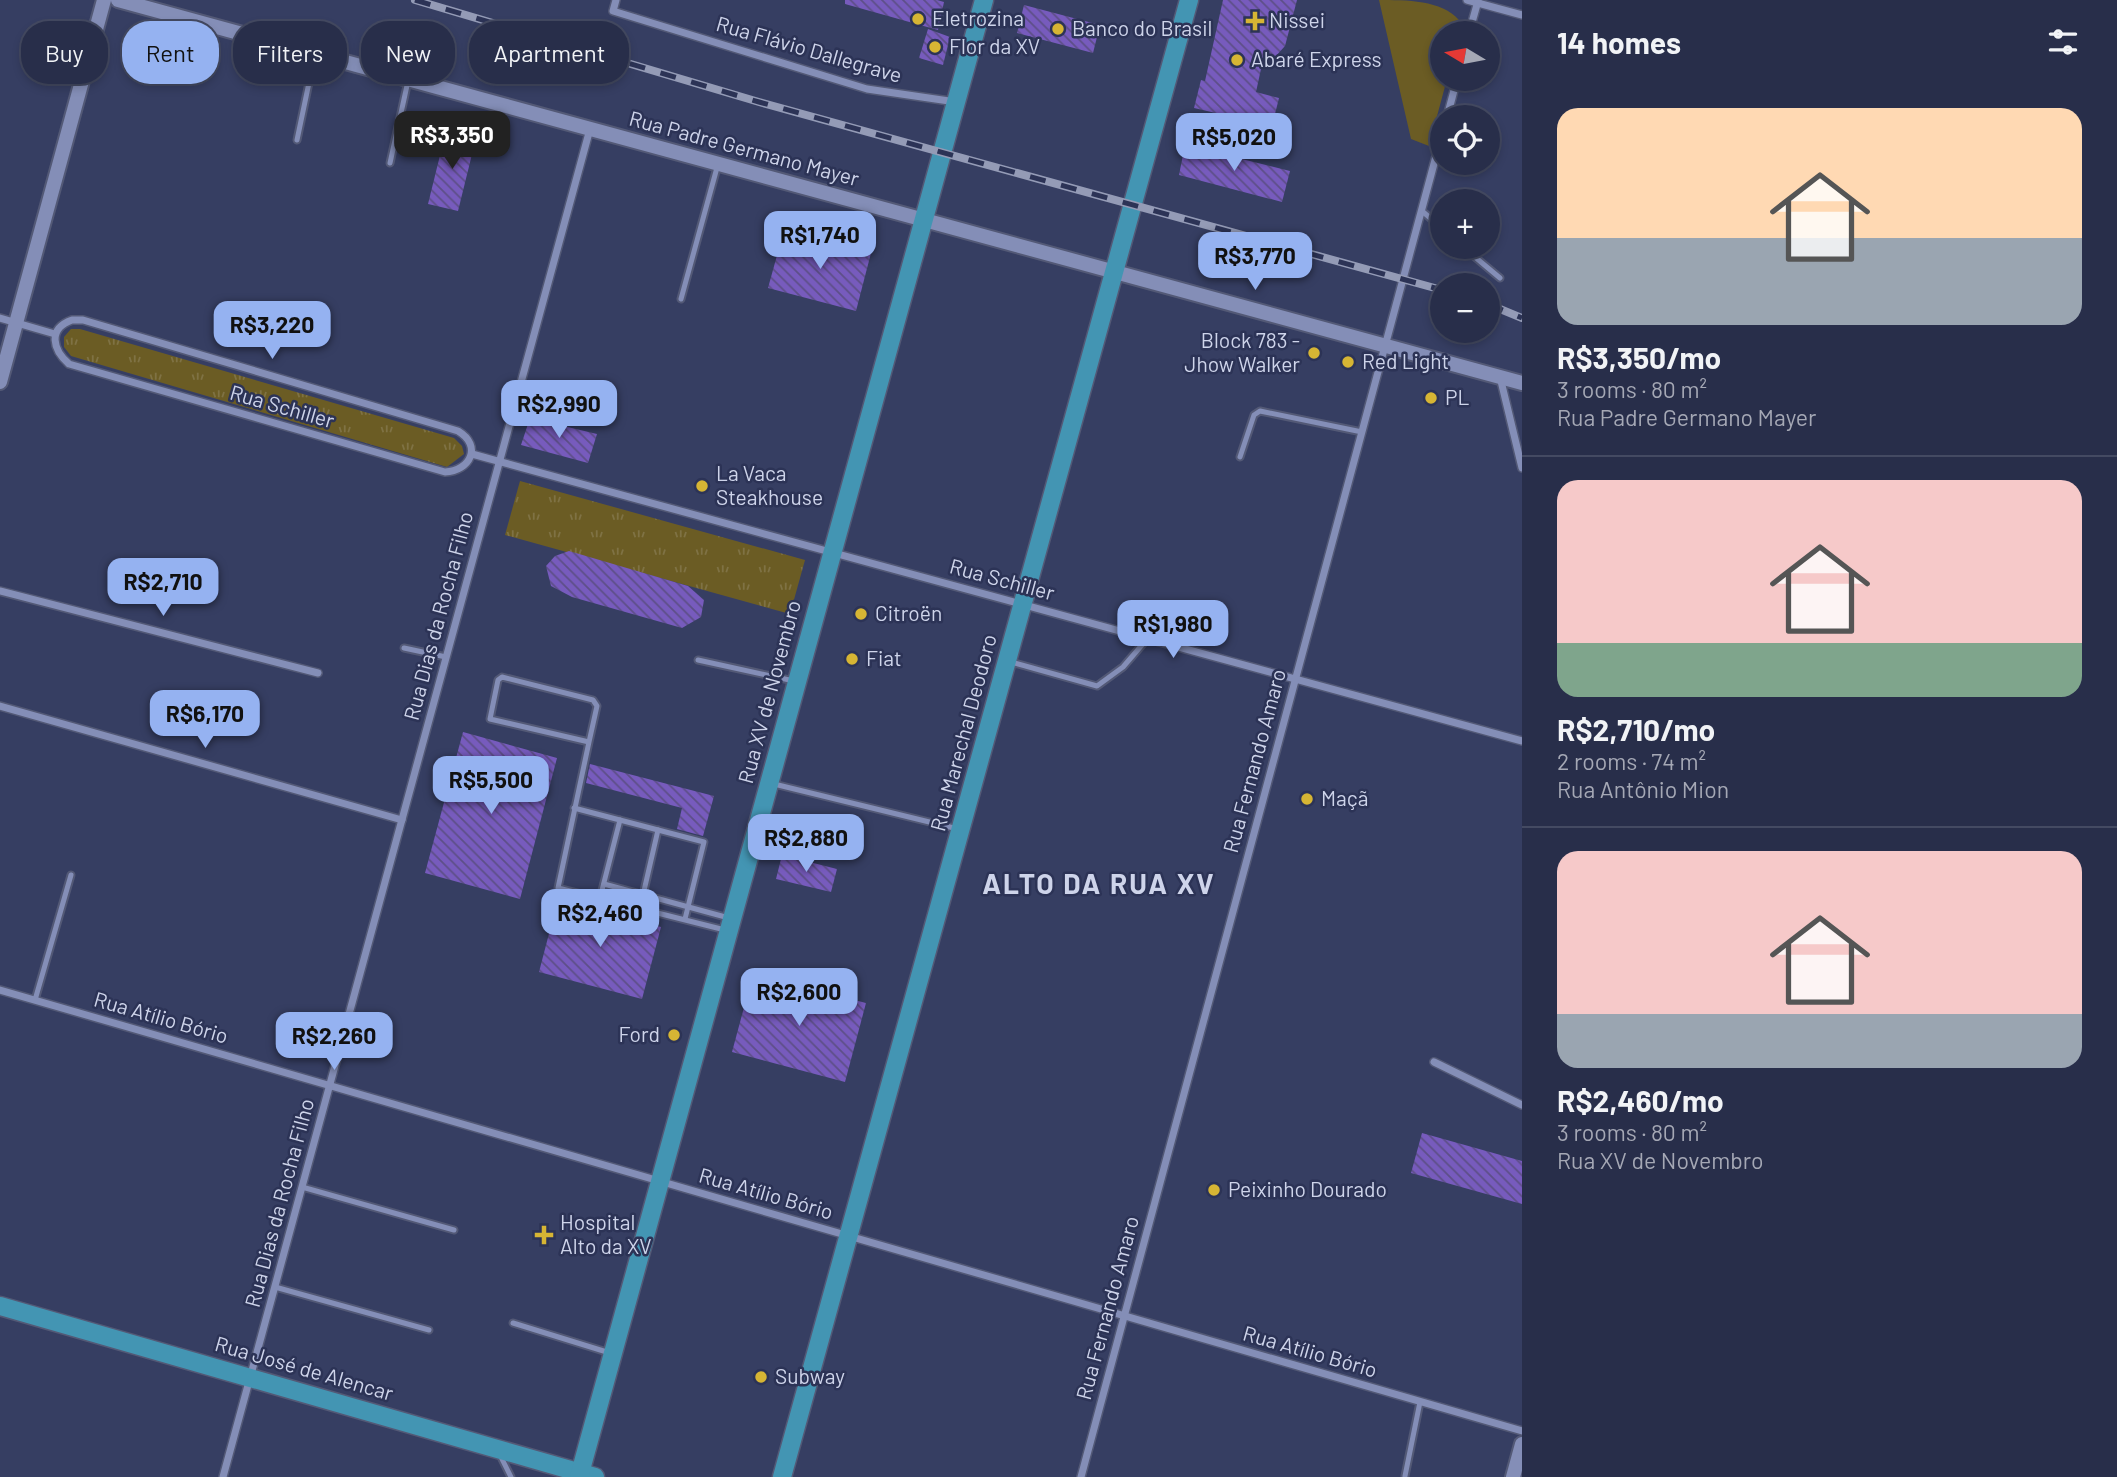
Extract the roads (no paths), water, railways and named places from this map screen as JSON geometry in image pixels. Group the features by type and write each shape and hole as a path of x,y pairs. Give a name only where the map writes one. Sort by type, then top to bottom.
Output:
{"main road":[{"name":"Rua XV de Novembro","path":"585,1476 613,1353 984,0"},
{"name":"Rua Marechal Deodoro","path":"782,1477 1189,0"},
{"name":"Rua José de Alencar","path":"0,1306 585,1476"}],"street":[{"path":"0,382 104,0"},
{"name":"Rua Padre Germano Mayer","path":"118,0 233,32"},
{"name":"Rua Flávio Dallegrave","path":"616,0 613,11 867,89 957,102"},
{"path":"1467,0 1522,15"},
{"path":"1472,21 1478,1"},
{"name":"Rua Padre Germano Mayer","path":"426,84 1522,383"},
{"name":"Rua Dias da Rocha Filho","path":"223,1477 590,129"},
{"name":"Rua Fernando Amaro","path":"1081,1477 1431,175"},
{"path":"0,318 55,334"},
{"name":"Rua Schiller","path":"83,320 458,431 471,444 472,454 468,463 457,472 445,472 69,365 59,355 54,344 55,334 61,324 83,320"},
{"path":"1500,377 1522,468"},
{"name":"Rua Schiller","path":"472,454 1522,741"},
{"path":"0,591 318,673"},
{"path":"0,706 402,820"},
{"name":"Rua Atílio Bório","path":"0,990 1522,1431"},
{"path":"1434,1062 1522,1105"},
{"path":"1513,1477 1522,1444"}],"lane":[{"path":"297,140 309,84"},
{"path":"390,163 407,84"},
{"path":"681,299 718,163"},
{"path":"1422,211 1430,218"},
{"path":"1477,259 1494,273"},
{"path":"1240,457 1254,415 1260,411 1362,432"},
{"path":"1008,661 1097,686 1123,667 1148,638"},
{"path":"404,648 446,657"},
{"path":"698,660 796,681"},
{"path":"589,742 490,719 498,680 502,677 593,700 597,706 558,888 685,919 729,925"},
{"path":"768,783 961,830"},
{"path":"574,808 704,842 685,919"},
{"path":"600,898 620,820"},
{"path":"643,895 658,830"},
{"path":"35,1000 71,875"},
{"path":"604,884 688,908 729,925"},
{"path":"302,1186 454,1230"},
{"path":"275,1287 429,1330"},
{"path":"513,1322 613,1353"},
{"path":"1405,1476 1420,1402"},
{"path":"497,1449 511,1477"}],"railway":[{"path":"415,0 759,102 1430,287"},
{"path":"1500,309 1522,318"}],"place":[{"name":"Eletrozina","path":"918,19"},
{"name":"Nissei","path":"1255,21"},
{"name":"Banco do Brasil","path":"1058,29"},
{"name":"Flor da XV","path":"935,47"},
{"name":"Abaré Express","path":"1237,60"},
{"name":"Block 783 - Jhow Walker","path":"1314,353"},
{"name":"Red Light","path":"1348,362"},
{"name":"PL","path":"1431,398"},
{"name":"La Vaca Steakhouse","path":"702,486"},
{"name":"Citroën","path":"861,614"},
{"name":"Fiat","path":"852,659"},
{"name":"Maçã","path":"1307,799"},
{"name":"Ford","path":"674,1035"},
{"name":"Peixinho Dourado","path":"1214,1190"},
{"name":"Hospital Alto da XV","path":"544,1235"},
{"name":"Subway","path":"761,1377"}],"district":[{"name":"ALTO DA RUA XV","path":"1099,884"}]}
